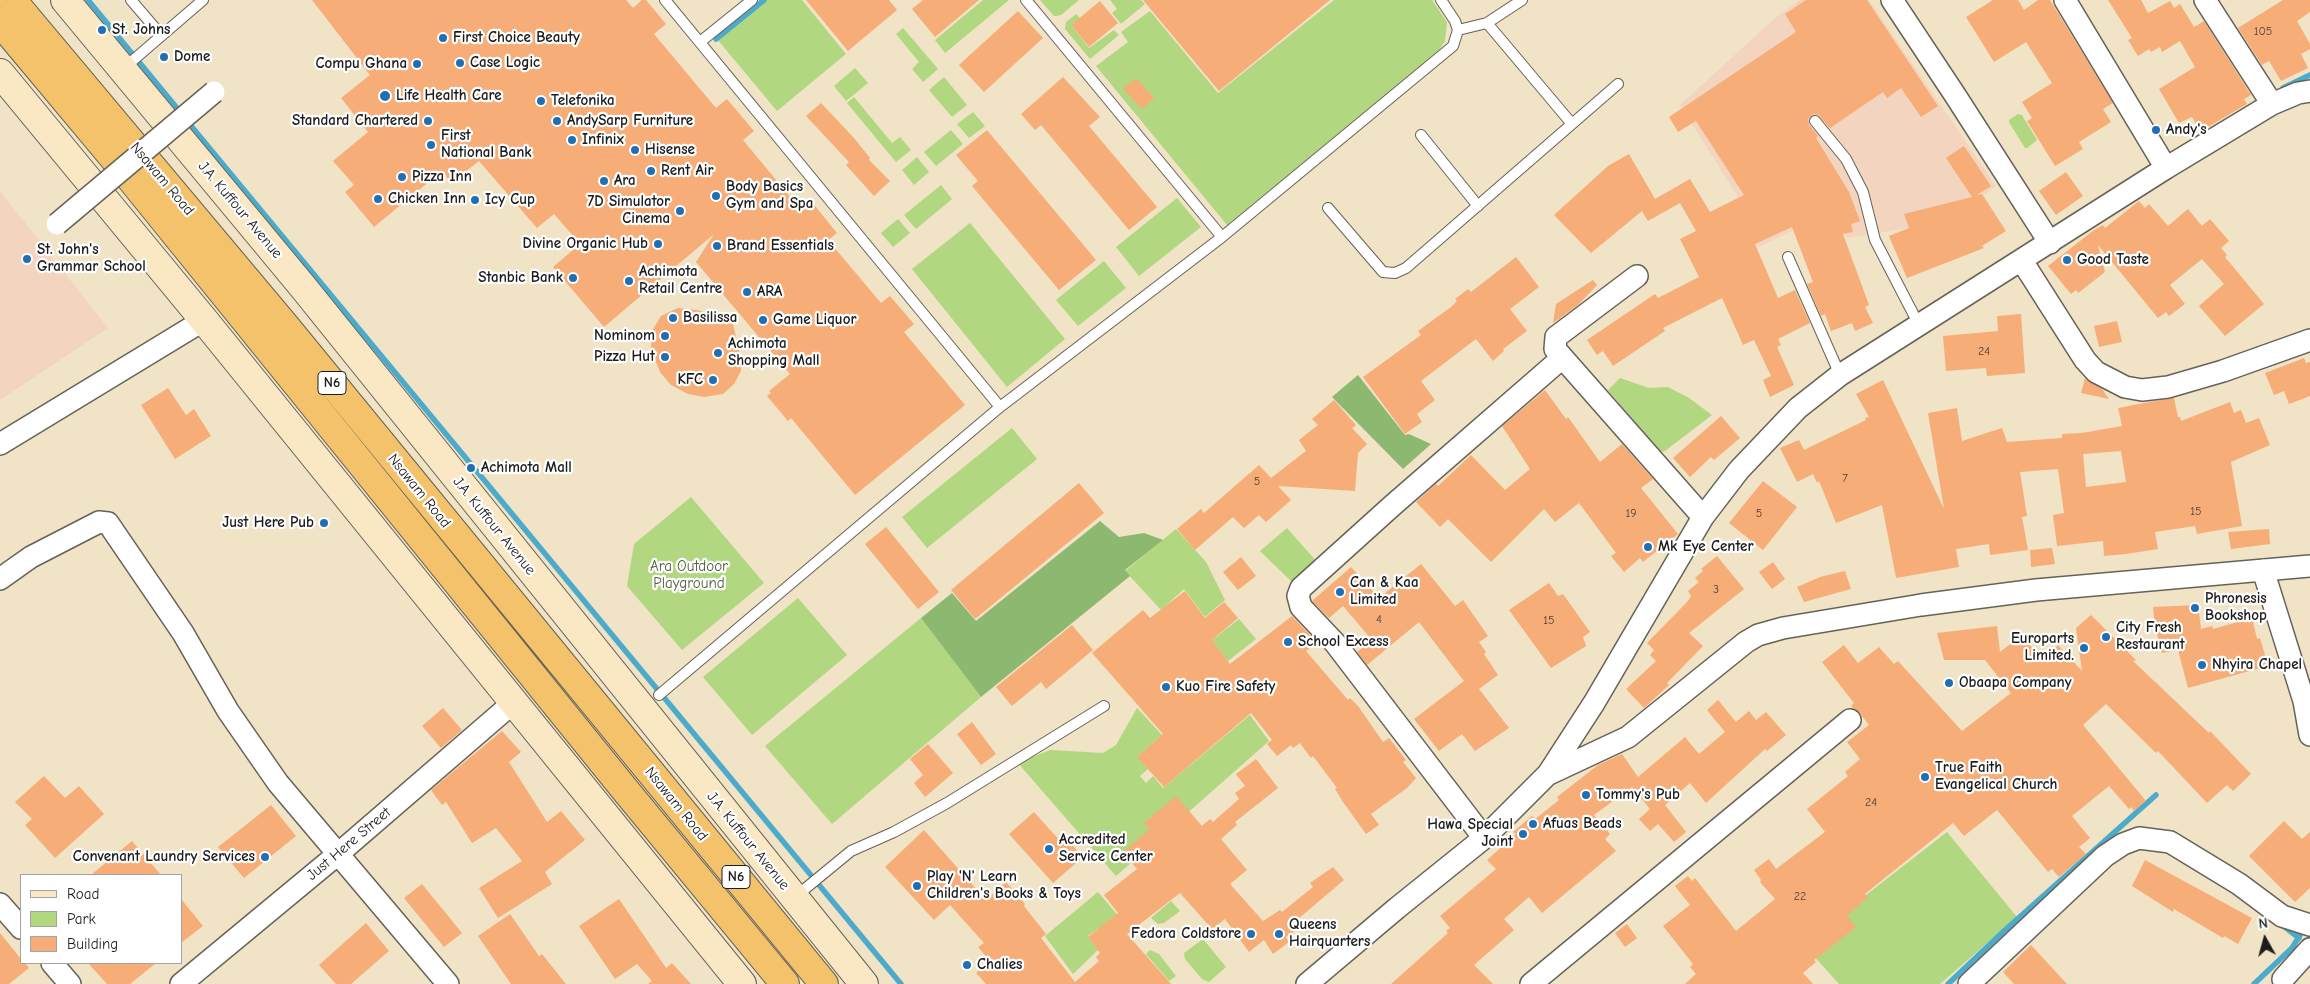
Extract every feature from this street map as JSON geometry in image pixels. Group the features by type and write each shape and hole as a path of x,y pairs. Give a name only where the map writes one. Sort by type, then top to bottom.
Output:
{"highway":[{"name":"Nsawam Road","path":"12,0 287,328 824,984"},
{"name":"Nsawam Road","path":"0,22 122,168 626,792 785,984"}],"main road":[{"name":"J.A. Kuffour Avenue","path":"65,0 303,287 864,984"},
{"path":"0,73 204,320 742,984"}],"street":[{"path":"1892,0 2050,243"},
{"path":"2065,0 2166,168"},
{"path":"2205,0 2272,104"},
{"path":"1307,984 1484,838 1548,774 1594,703 1703,517 1739,470 1798,408 1840,375 2166,168 2272,104 2298,93 2310,91"},
{"path":"57,224 214,92"},
{"path":"2022,261 2085,360 2096,372 2125,387 2142,390 2168,387 2223,371 2310,340"},
{"path":"1637,276 1556,337 1555,350 1703,517"},
{"path":"0,444 204,320"},
{"path":"1484,838 1335,643 1301,607 1298,596 1301,588 1562,358"},
{"path":"0,579 48,548 99,522 108,523 182,634 233,719 278,783 448,984"},
{"path":"1548,774 1628,737 1746,642 1758,635 1783,628 1921,605 2036,590 2310,566"},
{"path":"2263,570 2307,701 2310,735"},
{"name":"Just Here Street","path":"181,984 338,854 514,702"},
{"path":"1531,984 1850,720"},
{"path":"1969,984 2104,856 2123,844 2139,838 2170,842 2239,884 2282,916 2310,925"},
{"path":"0,904 20,927"},
{"path":"2282,979 2310,949"},
{"path":"53,964 70,984"}],"lane":[{"path":"131,0 161,35"},
{"path":"123,68 203,0"},
{"path":"665,0 1000,408"},
{"path":"700,42 752,0"},
{"path":"1026,0 1222,237"},
{"path":"659,695 1000,408 1222,237 1453,46 1458,30 1455,21 1441,0"},
{"path":"1458,30 1487,23 1522,0"},
{"path":"1487,23 1572,124"},
{"path":"1328,208 1383,272 1395,273 1406,268 1618,84"},
{"path":"1816,121 1846,159 1863,192 1875,240 1919,325"},
{"path":"1421,135 1478,206"},
{"path":"1788,257 1840,375"},
{"path":"794,898 851,852 894,832 948,803 1104,706"}],"shaded area":[{"path":"1800,0 1869,0 1996,186 1981,197 1931,224 1847,238 1833,211 1759,247 1737,211 1742,203 1680,105 1774,19"},
{"name":"St. John's Grammar School","path":"0,191 108,328 0,400"}],"green space":[{"path":"765,0 802,0 846,54 777,111 717,39"},
{"path":"983,0 1009,0 945,53 935,40"},
{"path":"1040,0 1079,0 1061,15 1054,16"},
{"path":"1110,0 1141,0 1145,4 1121,24 1112,13 1117,9"},
{"path":"1334,0 1432,0 1447,22 1445,41 1439,50 1227,225 1096,66 1128,42 1121,32 1150,11 1218,93"},
{"path":"1076,14 1080,18 1071,25 1089,48 1114,30 1119,35 1090,59 1065,29 1066,22"},
{"path":"903,28 938,69 923,82 912,69 919,62 896,34"},
{"path":"855,68 868,83 846,101 834,86"},
{"path":"944,77 967,105 952,117 929,90"},
{"path":"854,97 892,143 900,137 911,150 896,162 847,103"},
{"path":"973,112 985,126 969,138 957,124"},
{"path":"2018,114 2022,115 2037,140 2027,148 2025,148 2009,122"},
{"path":"951,130 963,144 936,166 924,152"},
{"path":"917,157 929,172 914,185 902,170"},
{"path":"941,185 952,199 916,229 904,215"},
{"path":"1177,198 1201,227 1139,276 1116,247"},
{"path":"898,219 910,233 893,247 881,233"},
{"path":"970,223 1065,339 1007,387 912,269"},
{"path":"1104,261 1126,288 1078,326 1056,300"},
{"path":"1358,375 1405,435 1409,434 1431,444 1403,469 1332,397"},
{"path":"1620,378 1649,388 1668,387 1689,398 1712,415 1665,451 1660,452 1608,390"},
{"path":"1012,428 1037,459 927,548 902,517"},
{"name":"Ara Outdoor Playground","path":"691,497 764,583 682,650 627,586 634,544"},
{"path":"1100,521 1119,537 1144,533 1163,540 1125,570 1130,576 981,697 921,618 952,593 976,621"},
{"path":"1287,528 1317,562 1294,584 1260,551"},
{"path":"1176,529 1206,562 1225,600 1205,617 1184,589 1161,610 1125,571"},
{"path":"798,598 847,655 752,735 703,677"},
{"path":"921,618 981,697 832,824 765,746"},
{"path":"1239,619 1256,639 1228,661 1211,641"},
{"path":"1137,708 1162,735 1137,757 1148,769 1140,776 1146,783 1153,776 1163,788 1250,715 1269,741 1116,876 1018,763 1050,750 1103,753 1116,745"},
{"path":"1947,832 2017,917 1940,984 1839,984 1803,944"},
{"path":"1098,892 1126,925 1107,940 1098,929 1088,936 1098,950 1073,974 1045,936"},
{"path":"1171,901 1180,911 1164,923 1158,924 1151,918"},
{"path":"1203,939 1226,967 1209,982 1202,979 1185,959 1184,953"},
{"path":"1150,950 1159,954 1176,976 1169,981 1146,954"}],"building":[{"path":"312,0 626,0 633,8 642,0 646,0 666,24 654,34 716,108 727,99 754,131 743,140 801,210 811,201 837,233 828,240 881,303 890,296 914,324 904,332 965,405 855,495 791,418 788,421 767,396 771,393 769,391 790,374 696,262 714,234 604,327 553,267 580,244 554,214 537,228 479,161 451,183 442,171 374,227 345,192 354,185 333,161 368,132 341,98 370,75"},
{"path":"806,0 889,0 897,10 848,51"},
{"path":"923,0 979,0 935,37 912,9"},
{"path":"1143,0 1330,0 1219,91"},
{"path":"1806,0 1867,0 1938,106 1921,117 1901,88 1887,98 1883,92 1830,128 1818,115 1813,114 1808,119 1809,125 1818,136 1816,138 1849,192 1860,221 1851,224 1853,232 1843,234 1869,305 1865,307 1873,323 1855,331 1852,323 1831,331 1825,314 1821,316 1807,284 1813,282 1792,227 1755,244 1778,298 1795,290 1810,323 1778,339 1781,345 1777,347 1794,385 1770,397 1763,380 1771,376 1754,340 1743,345 1722,298 1663,328 1665,331 1613,366 1603,351 1597,355 1587,340 1655,294 1658,298 1699,277 1680,239 1696,231 1680,203 1648,221 1642,211 1591,253 1554,215 1608,166 1629,154 1655,199 1690,179 1710,212 1744,195 1696,121 1678,132 1669,117 1796,32 1785,14"},
{"path":"1993,0 2018,0 2024,10 2038,0 2050,0 2113,103 2103,109 2111,122 2079,142 2083,149 2055,166 2027,121 2032,118 2022,102 2052,83 2026,42 1994,62 1966,17"},
{"path":"2108,0 2141,0 2148,13 2170,1 2174,8 2180,4 2194,27 2204,21 2251,95 2244,99 2247,104 2201,131 2192,117 2179,123 2159,89 2195,67 2180,41 2162,52 2160,47 2151,52 2149,49 2138,56 2128,40 2132,38"},
{"path":"2283,0 2310,0 2310,12 2297,21 2310,44 2310,49 2301,54 2308,68 2281,81 2269,61 2262,65 2238,28"},
{"path":"1100,1 1118,23 1089,47 1071,25"},
{"path":"1018,11 1043,38 984,92 959,65"},
{"path":"1063,77 1100,117 1089,126 1157,207 1129,230 1041,125 1035,130 1021,114"},
{"path":"1136,78 1154,98 1142,109 1123,89"},
{"path":"821,103 854,138 870,158 869,160 890,181 874,196 846,165 849,162 806,116"},
{"path":"987,130 1096,260 1059,290 972,186 978,181 956,155"},
{"path":"1964,146 1991,186 1977,195 1982,194 2006,231 1982,246 1984,248 1907,278 1889,236 1909,228 1904,214 1972,197 1946,158"},
{"path":"2066,172 2083,196 2056,215 2039,191"},
{"path":"2139,201 2145,208 2149,204 2168,226 2188,209 2202,226 2210,219 2229,241 2221,248 2227,255 2225,257 2264,304 2225,336 2199,306 2224,284 2202,259 2170,285 2185,304 2169,316 2166,312 2158,318 2098,245 2105,272 2078,293 2076,290 2071,294 2048,266 2094,230 2103,225 2105,228"},
{"path":"1516,257 1539,287 1510,309 1527,331 1503,349 1504,351 1493,361 1476,339 1421,381 1435,400 1417,414 1422,422 1405,434 1363,377 1421,335 1418,331 1451,307 1457,301 1455,299 1468,289 1471,292"},
{"path":"1593,280 1597,285 1578,305 1553,323 1556,304"},
{"name":"Achimota Shopping Mall","path":"678,308 697,310 732,320 741,358 741,371 734,384 723,394 704,397 688,394 671,385 660,372 651,349 652,331 661,316"},
{"path":"2021,314 2025,373 1987,376 1986,368 1946,371 1943,336 1998,331 1997,316"},
{"path":"2117,321 2122,342 2099,347 2094,326"},
{"path":"2304,358 2306,363 2310,362 2310,396 2289,404 2284,391 2274,395 2265,373"},
{"path":"2085,378 2102,389 2109,399 2081,393"},
{"path":"1883,380 1944,509 1928,413 1957,408 1962,441 2002,428 2007,442 2062,438 2062,434 2082,433 2122,426 2118,408 2155,401 2174,398 2178,417 2180,417 2181,421 2230,402 2234,413 2241,410 2246,423 2259,418 2270,445 2231,462 2242,526 2197,534 2195,526 2155,532 2158,549 2126,554 2104,556 2103,541 2057,546 2053,515 2064,513 2058,469 2020,472 2027,516 2022,517 2028,550 1990,555 1989,544 1956,549 1959,567 1896,578 1882,505 1836,523 1819,481 1817,483 1813,474 1797,482 1780,448 1799,440 1804,450 1866,420 1865,418 1869,417 1856,394","holes":["2121,451 2126,482 2086,487 2083,454"]},
{"path":"168,388 186,415 194,409 211,436 175,459 141,405"},
{"path":"1545,390 1566,419 1568,417 1600,462 1622,444 1653,479 1641,488 1678,534 1643,562 1640,558 1624,572 1611,556 1616,553 1579,503 1555,522 1544,509 1491,562 1448,519 1440,527 1416,502 1436,484 1438,486 1471,455 1505,490 1530,469 1502,426"},
{"path":"1334,400 1356,425 1352,428 1367,444 1358,453 1355,491 1278,486 1291,500 1266,522 1259,515 1244,528 1233,517 1195,550 1177,529 1201,509 1204,513 1259,465 1271,478 1306,451 1299,440 1318,425 1312,419"},
{"path":"1721,416 1740,438 1714,460 1711,457 1690,477 1673,458"},
{"path":"1763,481 1797,507 1763,550 1729,523"},
{"path":"1079,483 1104,513 975,619 951,590"},
{"path":"886,527 939,592 918,609 865,544"},
{"path":"2269,529 2270,544 2231,549 2228,532"},
{"path":"2052,548 2055,564 2031,567 2030,550"},
{"path":"1717,556 1744,589 1689,633 1703,646 1667,683 1669,685 1644,708 1626,689 1656,661 1650,655 1654,650 1647,643 1688,601 1691,596 1688,591 1699,582 1695,578 1703,571 1701,569"},
{"path":"1241,557 1256,576 1238,590 1223,572"},
{"path":"1773,562 1785,579 1772,589 1759,572"},
{"path":"1421,564 1455,606 1463,600 1488,636 1479,642 1486,652 1484,654 1498,675 1479,689 1509,728 1475,751 1462,734 1439,751 1414,719 1464,681 1419,622 1367,665 1357,652 1372,640 1343,606 1329,618 1312,601 1351,567 1379,598"},
{"path":"1845,571 1851,589 1804,602 1797,587 1820,577"},
{"path":"1549,583 1558,596 1563,594 1590,632 1583,637 1586,646 1551,668 1509,610"},
{"path":"1185,591 1205,618 1224,602 1238,618 1212,640 1230,664 1292,616 1309,634 1315,644 1306,651 1348,700 1350,698 1358,706 1383,742 1389,738 1406,760 1403,762 1416,778 1407,788 1371,814 1379,825 1366,834 1343,802 1335,789 1337,788 1313,756 1311,758 1300,743 1293,748 1291,745 1277,756 1267,744 1272,740 1251,713 1164,787 1137,757 1163,734 1092,653 1143,610 1150,618"},
{"path":"2198,605 2201,629 2212,626 2213,629 2252,618 2257,639 2260,638 2268,666 2188,688 2178,650 2162,653 2155,626 2153,607"},
{"path":"2091,615 2136,660 2133,661 2209,733 2210,731 2251,774 2233,791 2227,785 2207,803 2158,751 2156,753 2106,704 2083,725 2146,801 2134,811 2131,807 2129,809 2109,786 2072,816 2090,838 2079,847 2086,854 2059,877 2052,869 2048,872 1997,810 1964,836 1953,823 1865,894 1868,897 1847,916 1856,927 1814,960 1816,962 1803,973 1813,984 1685,984 1696,974 1690,967 1693,964 1663,926 1690,905 1675,886 1688,876 1692,881 1695,878 1736,931 1775,899 1760,882 1761,880 1754,870 1769,859 1776,869 1825,832 1807,809 1848,776 1845,772 1860,759 1847,742 1869,725 1859,712 1851,706 1854,703 1822,662 1844,645 1858,663 1879,647 1894,664 1898,661 1962,731 2011,693 1985,660 1944,660 1937,633 1997,626 2000,652 2022,635 2040,661 2058,645 2082,671 2076,628"},
{"path":"1072,625 1093,650 1046,689 1041,682 1012,706 996,687"},
{"path":"1718,700 1736,722 1749,711 1756,720 1766,712 1786,735 1767,751 1765,749 1706,803 1690,783 1665,805 1686,832 1674,842 1658,824 1650,831 1639,819 1650,809 1632,787 1594,815 1610,834 1605,839 1616,851 1542,913 1529,897 1504,919 1514,930 1474,965 1493,984 1391,984 1448,933 1446,931 1450,928 1440,916 1496,869 1487,860 1516,834 1513,832 1532,816 1535,819 1559,800 1557,797 1598,765 1622,754 1638,777 1685,737 1699,754 1725,732 1707,710"},
{"path":"443,708 462,730 441,748 422,726"},
{"path":"972,722 996,754 981,765 957,734"},
{"path":"502,731 521,752 509,762 547,822 561,811 585,840 545,872 552,884 498,918 479,888 522,861 496,828 472,843 446,802 442,805 431,790"},
{"path":"928,744 953,773 925,797 914,783 923,775 910,759"},
{"path":"1256,759 1278,788 1235,822 1237,825 1221,839 1247,870 1230,884 1263,921 1280,910 1282,912 1313,887 1310,883 1333,867 1344,880 1291,925 1295,931 1286,937 1289,942 1273,954 1264,940 1249,952 1225,919 1212,929 1180,893 1127,934 1171,984 986,984 976,973 990,961 978,947 984,943 950,905 934,920 885,867 924,830 986,900 1006,882 1025,904 1024,906 1046,934 1041,938 1075,982 1099,961 1096,957 1100,953 1088,937 1118,913 1104,895 1137,869 1123,852 1150,829 1144,823 1176,796 1202,826 1210,819 1213,822 1239,799 1235,793 1245,786 1236,774"},
{"path":"44,776 65,798 79,786 104,814 55,858 25,825 32,819 15,802"},
{"path":"271,805 296,836 244,878 218,847"},
{"name":"Accredited Service Center","path":"1034,812 1061,842 1065,837 1083,857 1053,883 1009,834"},
{"path":"2284,821 2302,839 2310,832 2310,888 2295,902 2249,856"},
{"path":"132,841 160,874 92,874"},
{"path":"2145,860 2252,918 2238,944 2224,936 2223,938 2174,909 2173,912 2132,886"},
{"path":"422,884 462,933 444,947 404,898"},
{"path":"619,899 666,968 672,963 691,984 648,984 652,981 637,964 615,979 579,926"},
{"path":"182,900 203,926 182,942"},
{"path":"510,914 539,956 542,954 566,984 511,984 478,936"},
{"path":"366,923 389,951 351,984 336,984 319,965"},
{"path":"1627,924 1637,938 1625,947 1615,933"},
{"path":"0,933 20,958 20,964 26,964 29,968 9,984 0,984"},
{"path":"2031,945 2067,984 2014,984 2003,972"},
{"path":"89,964 155,964 130,984 107,984"}],"waterway":[{"path":"88,0 181,113"},
{"path":"716,39 764,0"},
{"path":"2283,88 2310,75"},
{"path":"187,121 901,984"},
{"path":"1948,984 2004,931 2156,795"},
{"path":"2281,924 2299,938"},
{"path":"2254,984 2292,948 2300,935"}],"place":[{"name":"St. Johns","path":"102,30"},
{"name":"First Choice Beauty","path":"443,38"},
{"name":"Dome","path":"164,57"},
{"name":"Case Logic","path":"460,63"},
{"name":"Compu Ghana","path":"417,64"},
{"name":"Life Health Care","path":"385,96"},
{"name":"Telefonika","path":"541,101"},
{"name":"Standard Chartered","path":"428,121"},
{"name":"AndySarp Furniture","path":"557,121"},
{"name":"Andy's","path":"2156,130"},
{"name":"Infinix","path":"572,140"},
{"name":"First National Bank","path":"431,145"},
{"name":"Hisense","path":"635,150"},
{"name":"Rent Air","path":"651,171"},
{"name":"Pizza Inn","path":"402,177"},
{"name":"Ara","path":"604,181"},
{"name":"Body Basics Gym and Spa","path":"716,196"},
{"name":"Chicken Inn","path":"378,199"},
{"name":"Icy Cup","path":"475,200"},
{"name":"7D Simulator Cinema","path":"680,211"},
{"name":"Divine Organic Hub","path":"658,244"},
{"name":"Brand Essentials","path":"717,246"},
{"name":"St. John's Grammar School","path":"27,259"},
{"name":"Good Taste","path":"2067,260"},
{"name":"Stanbic Bank","path":"573,278"},
{"name":"Achimota Retail Centre","path":"629,281"},
{"name":"ARA","path":"747,292"},
{"name":"Basilissa","path":"673,318"},
{"name":"Game Liquor","path":"763,320"},
{"name":"Nominom","path":"665,336"},
{"name":"Achimota Shopping Mall","path":"718,353"},
{"name":"Pizza Hut","path":"665,357"},
{"name":"KFC","path":"713,380"},
{"name":"Achimota Mall","path":"471,468"},
{"name":"Just Here Pub","path":"324,523"},
{"name":"Mk Eye Center","path":"1648,547"},
{"name":"Can & Kaa Limited","path":"1340,592"},
{"name":"Phronesis Bookshop","path":"2195,608"},
{"name":"City Fresh Restaurant","path":"2106,637"},
{"name":"School Excess","path":"1288,642"},
{"name":"Europarts Limited.","path":"2084,648"},
{"name":"Nhyira Chapel","path":"2202,665"},
{"name":"Obaapa Company","path":"1949,683"},
{"name":"Kuo Fire Safety","path":"1166,687"},
{"name":"True Faith Evangelical Church","path":"1925,777"},
{"name":"Tommy's Pub","path":"1586,795"},
{"name":"Afuas Beads","path":"1533,824"},
{"name":"Hawa Special Joint","path":"1523,834"},
{"name":"Accredited Service Center","path":"1049,849"},
{"name":"Convenant Laundry Services","path":"265,857"},
{"name":"Play 'N' Learn Children's Books & Toys","path":"917,886"},
{"name":"Fedora Coldstore","path":"1251,934"},
{"name":"Queens Hairquarters","path":"1279,934"},
{"name":"Chalies","path":"967,965"}]}
